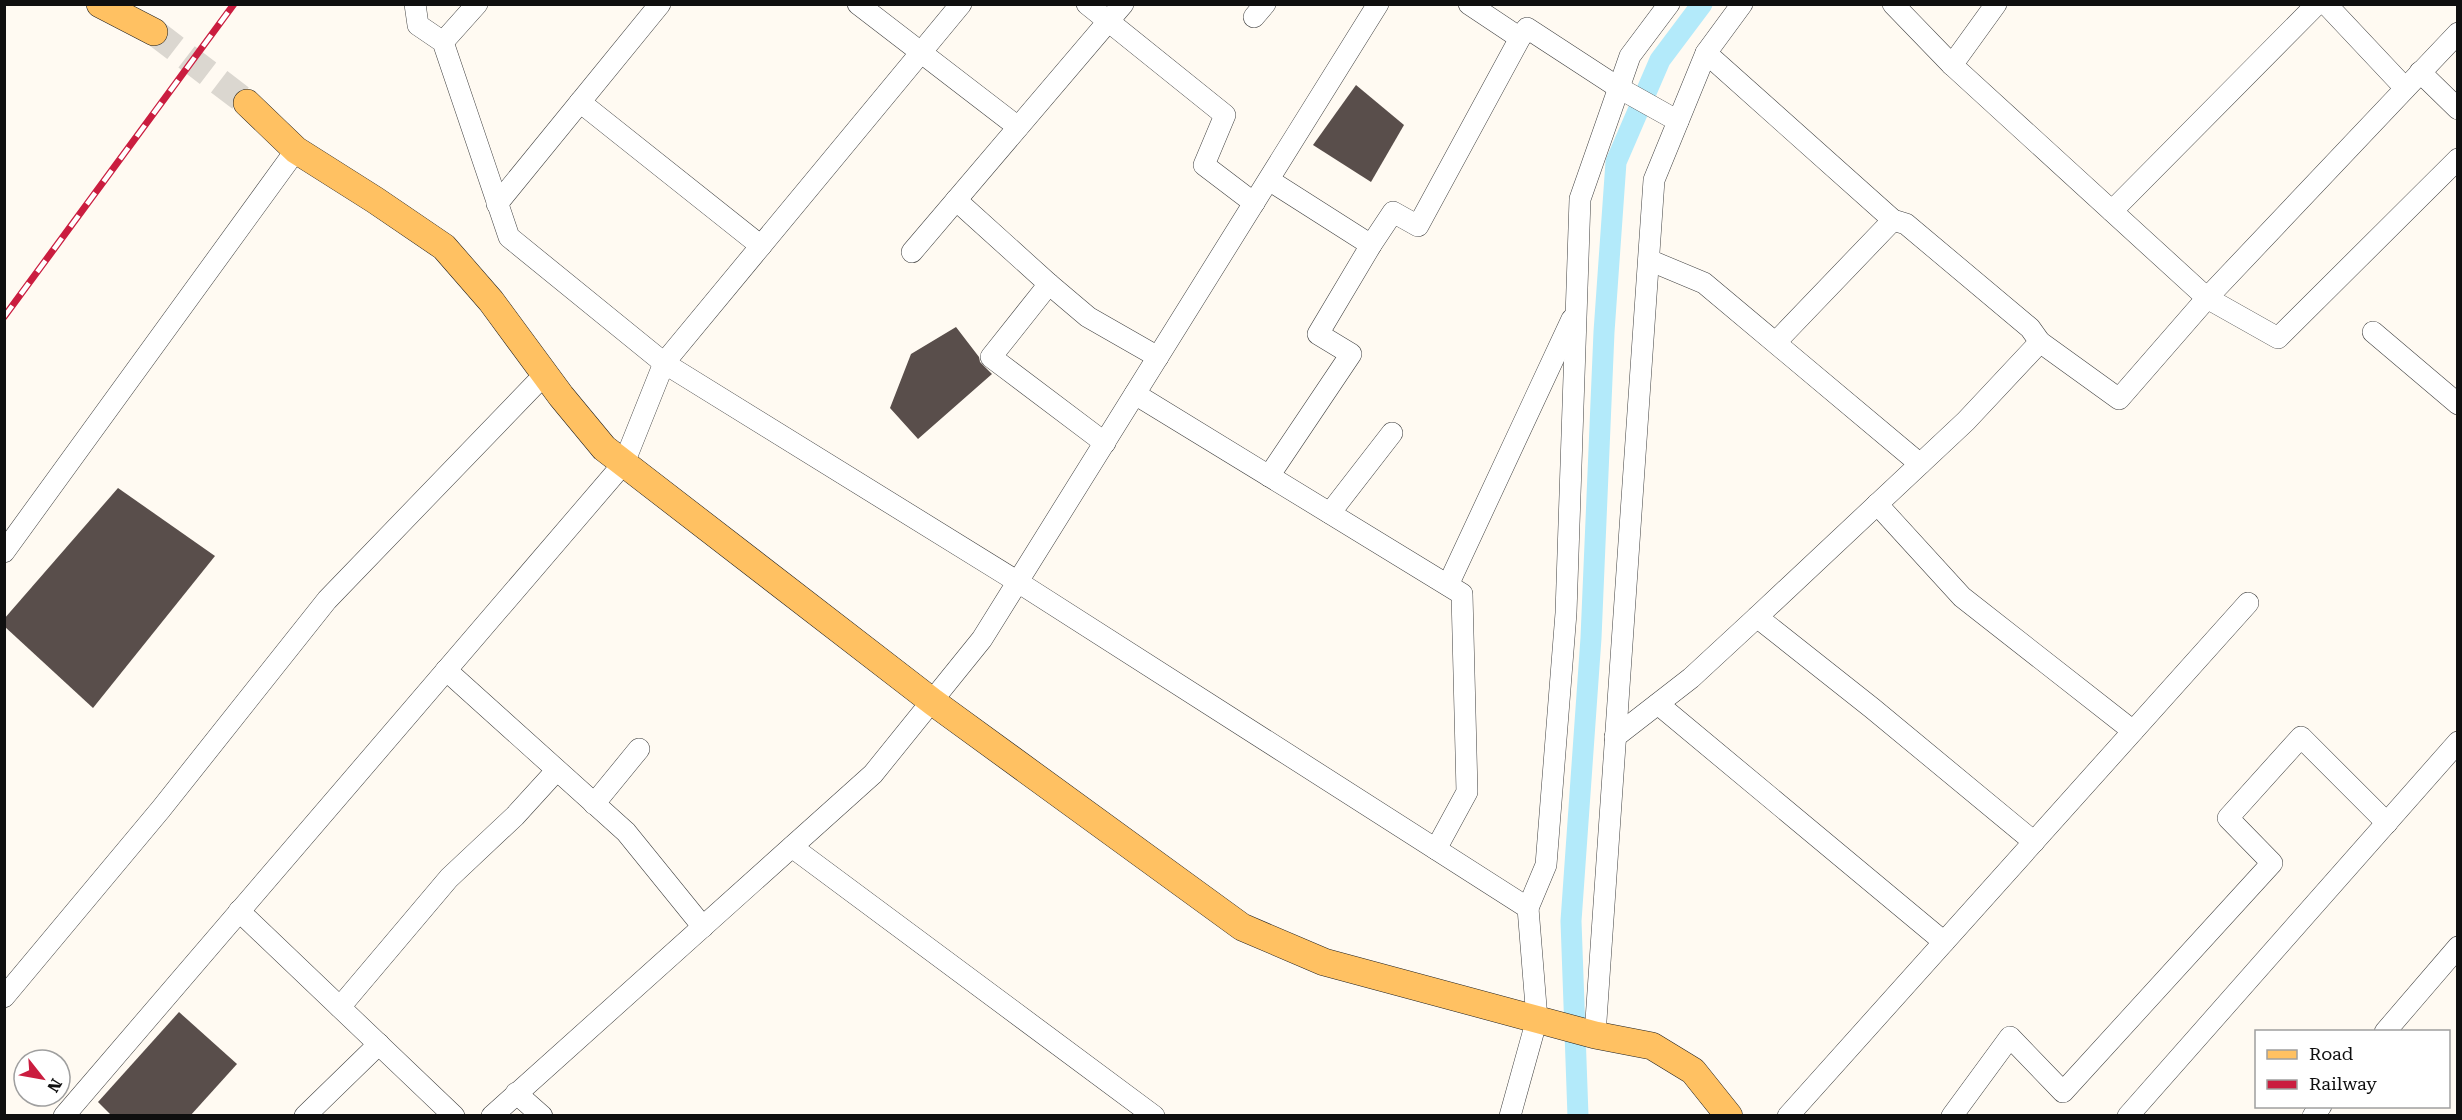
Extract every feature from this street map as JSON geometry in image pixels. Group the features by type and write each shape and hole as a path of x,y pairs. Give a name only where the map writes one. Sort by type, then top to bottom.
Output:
{"main road":[{"path":"100,4 154,32"},
{"path":"247,103 296,150 444,247 491,301 545,374 604,447 933,702 1242,927 1324,962 1595,1035 1652,1046 1693,1071 1729,1116"}],"street":[{"path":"415,4 418,25 443,42 508,237 664,363 1018,582 1528,908"},
{"path":"443,42 477,4"},
{"path":"498,204 660,4"},
{"path":"858,4 1018,127"},
{"path":"64,1116 624,463 664,363 961,4"},
{"path":"1087,4 1225,115 1204,165 1254,203"},
{"path":"912,252 1123,4"},
{"path":"492,1116 873,774 933,702 982,639 1378,4"},
{"path":"1469,4 1520,38"},
{"path":"1510,1116 1537,1019 1528,908 1546,865 1566,613 1580,199 1630,56 1669,4"},
{"path":"1595,1035 1654,180 1706,53 1742,4"},
{"path":"1893,4 1952,65 2207,298 2278,338 2457,159"},
{"path":"1952,65 1996,4"},
{"path":"2112,211 2317,4"},
{"path":"2326,4 2405,88"},
{"path":"1269,476 1351,354 1318,334 1393,212 1418,226 1527,28 1619,88 1678,120"},
{"path":"1706,53 1893,220 1906,224 2030,328 2040,342 2119,399 2207,298 2457,33"},
{"path":"2420,72 2457,109"},
{"path":"580,102 761,246"},
{"path":"4,552 296,150"},
{"path":"1269,180 1371,245"},
{"path":"956,200 1088,317 1158,357"},
{"path":"1776,342 1893,220"},
{"path":"1649,260 1704,283 1920,464"},
{"path":"1049,284 991,357 1105,443"},
{"path":"1448,585 1576,311"},
{"path":"2373,332 2457,404"},
{"path":"1615,737 1691,678 1757,617 1966,422 2040,342"},
{"path":"4,997 161,809 327,600 545,374"},
{"path":"1136,394 1462,594 1467,792 1436,849"},
{"path":"1330,513 1392,433"},
{"path":"1877,504 1962,597 2133,731"},
{"path":"1788,1116 2248,603"},
{"path":"1757,617 1872,708 2034,842"},
{"path":"446,670 556,771 626,831 703,927"},
{"path":"1658,704 1944,942"},
{"path":"1952,1116 2010,1037 2063,1092 2272,863 2228,818 2301,737 2387,823"},
{"path":"2128,1116 2457,742"},
{"path":"594,804 639,749"},
{"path":"340,1007 449,878 515,816 556,771"},
{"path":"792,847 1146,1113"},
{"path":"239,911 454,1116"},
{"path":"2387,1030 2457,947"},
{"path":"305,1116 379,1044"},
{"path":"516,1093 542,1116"}],"building":[{"path":"1356,85 1404,125 1371,182 1313,145"},
{"path":"956,327 979,357 980,362 992,374 918,439 890,408 911,354"},
{"path":"118,488 215,556 93,708 4,626 4,619"},
{"path":"179,1012 237,1064 190,1116 112,1116 98,1102"}],"waterway":[{"path":"1578,1116 1571,921 1591,638 1604,332 1616,162 1660,60 1702,4"}],"tunnel":[{"path":"154,32 247,103"}],"railway":[{"path":"4,317 234,4"}]}
